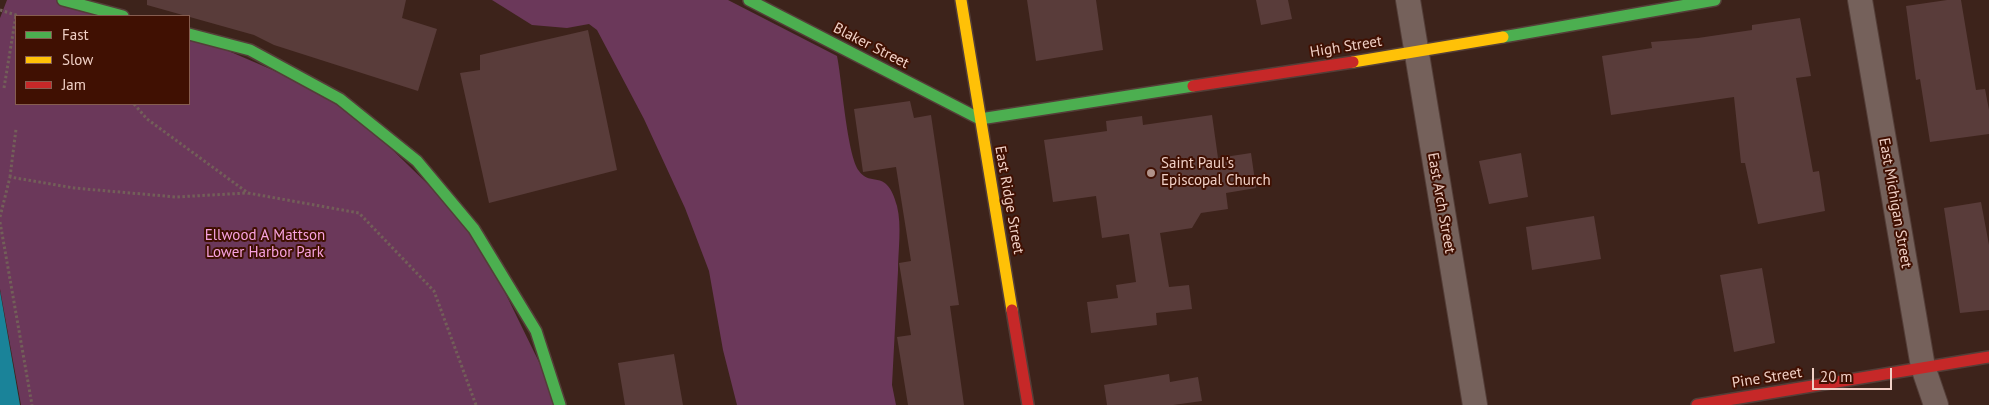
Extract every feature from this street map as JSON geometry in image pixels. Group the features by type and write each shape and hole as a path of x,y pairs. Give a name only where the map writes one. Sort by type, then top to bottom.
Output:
{"street":[{"path":"62,0 119,15"},
{"name":"Blaker Street","path":"749,0 980,119"},
{"name":"East Ridge Street","path":"961,0 1028,405"},
{"name":"East Arch Street","path":"1408,0 1475,405"},
{"name":"High Street","path":"980,119 1416,52 1715,0"},
{"name":"East Michigan Street","path":"1860,0 1923,367 1936,405"},
{"path":"190,34 250,50 340,99 417,161 474,229 536,331 560,405"},
{"name":"Pine Street","path":"1697,405 1989,357"}],"path":[{"path":"0,10 15,15"},
{"path":"4,88 15,31"},
{"path":"135,105 147,119 248,193"},
{"path":"0,217 10,177 16,129"},
{"path":"10,177 74,188 176,197 248,193 359,213 434,291 476,405"},
{"path":"0,222 32,405"}],"green space":[{"name":"Ellwood A Mattson Lower Harbor Park","path":"7,0 63,0 119,15 15,15 15,105 190,105 190,34 340,99 474,229 560,405 21,405 0,289 0,18"},
{"path":"492,0 728,0 837,56 848,134 855,162 859,171 864,176 884,182 889,186 897,206 899,238 892,385 896,405 737,405 723,350 709,271 685,208 644,119 597,30 589,24 567,28 532,25"}],"water":[{"path":"0,291 20,405 0,405"}],"building":[{"path":"147,0 406,0 402,18 437,29 418,91 274,45 254,35 190,17 190,15 183,15 147,5"},
{"path":"1027,0 1096,0 1103,50 1036,61"},
{"path":"1256,0 1288,0 1292,19 1261,25"},
{"path":"1947,0 1961,0 1976,90 1985,89 1989,110 1989,134 1930,142 1920,79 1916,80 1906,6"},
{"path":"1800,18 1811,76 1796,78 1813,172 1819,171 1825,211 1758,224 1745,163 1741,163 1734,97 1611,115 1602,56 1652,48 1651,42 1698,38 1752,30 1752,25"},
{"path":"588,30 617,170 489,203 460,73 480,70 480,55"},
{"path":"910,101 914,118 931,115 959,305 950,306 964,405 908,405 897,337 911,335 899,263 911,261 896,167 863,172 854,109"},
{"name":"Saint Paul's Episcopal Church","path":"1212,115 1218,158 1251,153 1256,188 1226,193 1228,209 1201,213 1192,228 1160,233 1169,287 1189,285 1192,309 1156,313 1157,325 1091,333 1087,302 1118,298 1116,285 1136,282 1129,234 1102,238 1096,196 1053,202 1044,140 1107,131 1106,121 1142,116 1143,125"},
{"path":"1521,153 1528,197 1489,204 1479,161"},
{"path":"1981,202 1989,245 1989,310 1960,313 1944,208"},
{"path":"1594,216 1601,259 1532,270 1526,227"},
{"path":"1762,268 1775,343 1734,352 1720,275"},
{"path":"674,354 683,405 625,405 618,363"},
{"path":"1169,374 1170,382 1198,377 1202,401 1173,405 1107,405 1104,385"}],"traffic: fast":[{"path":"63,0 119,15"},
{"path":"749,0 980,119 1193,86"},
{"path":"1503,37 1715,0"},
{"path":"190,34 250,50 340,99 417,161 474,229 536,331 560,405"}],"traffic: slow":[{"path":"961,0 1012,310"},
{"path":"1353,62 1503,37"}],"traffic: jam":[{"path":"1193,86 1353,62"},
{"path":"1012,310 1028,405"},
{"path":"1697,405 1989,357"}],"place":[{"name":"Saint Paul's Episcopal Church","path":"1151,173"}]}
